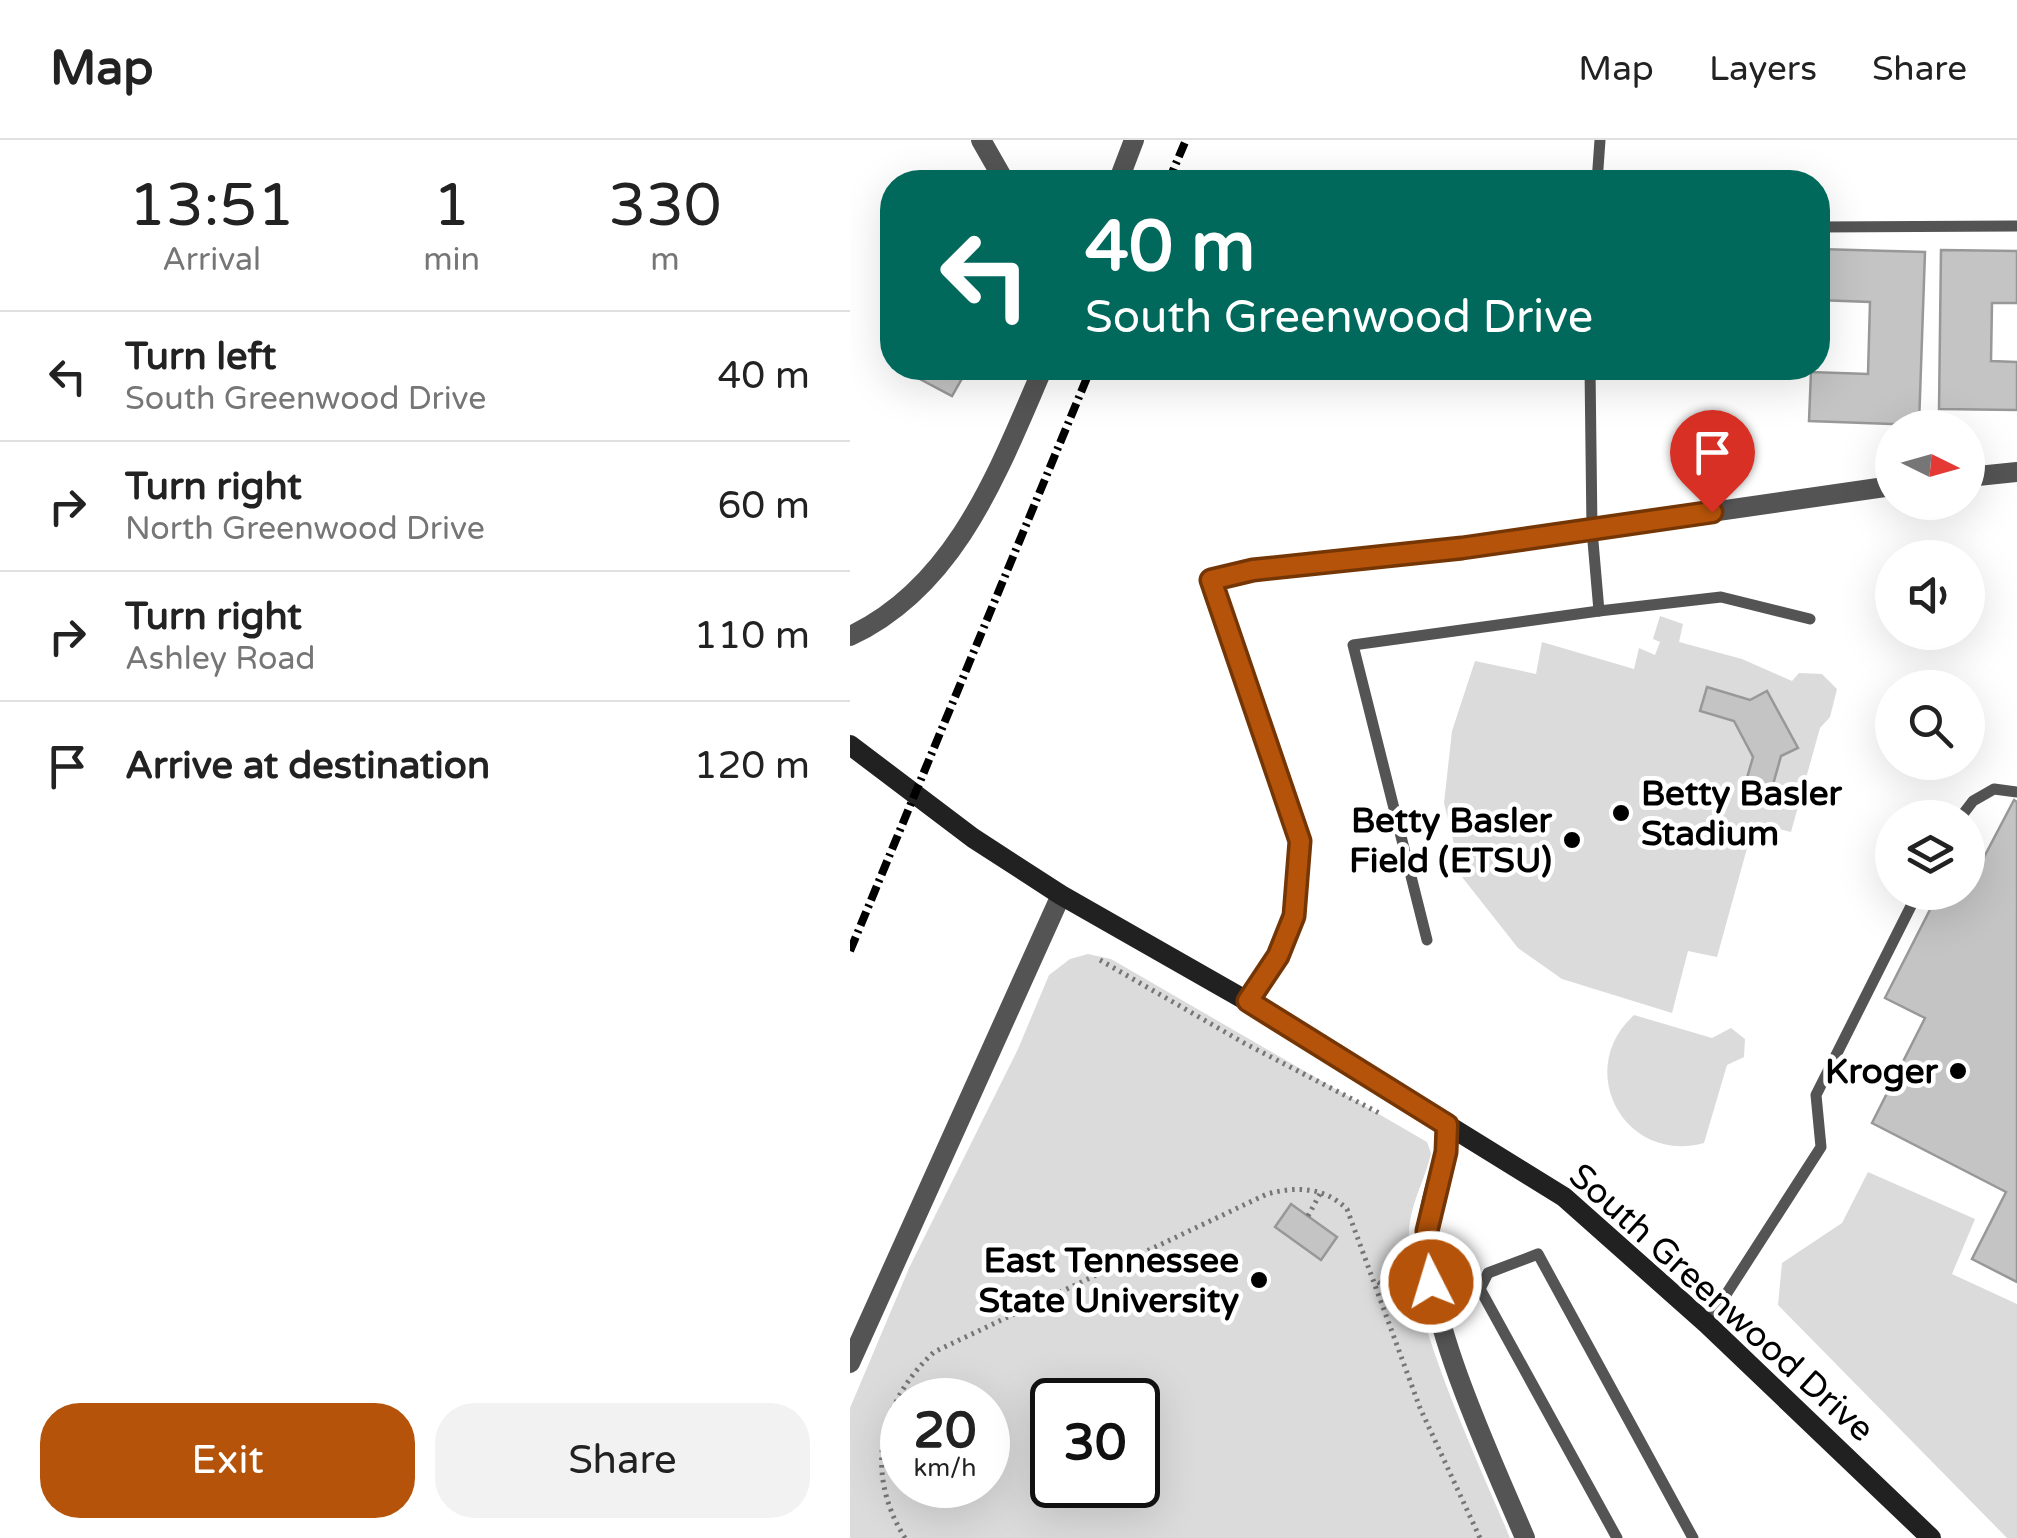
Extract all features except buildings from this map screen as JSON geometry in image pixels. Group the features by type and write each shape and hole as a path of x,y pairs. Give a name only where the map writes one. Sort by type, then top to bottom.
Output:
{"street":[{"path":"981,140 997,170"},
{"path":"1123,170 1134,140"},
{"path":"850,636 889,615 948,556 993,482 1038,380"},
{"path":"1985,475 2017,472"},
{"path":"1248,1001 1278,956 1294,916 1300,841 1211,580 1253,570 1592,530 1875,488"},
{"name":"South Greenwood Drive","path":"850,745 973,838 1062,895 1248,1001 1564,1197 1708,1324 1931,1538"},
{"path":"850,1363 1062,895"},
{"path":"1447,1125 1446,1152 1427,1231 1428,1302 1524,1538"}],"lane":[{"path":"1599,170 1600,140"},
{"path":"1830,228 2017,226"},
{"path":"1590,380 1592,530 1599,611"},
{"path":"1427,940 1353,644 1721,597 1810,619"},
{"path":"1976,800 1994,788 2017,792"},
{"path":"1708,1324 1821,1147 1816,1096 1909,910"},
{"path":"1428,1302 1480,1289 1488,1273 1538,1254 1693,1538"},
{"path":"1480,1289 1616,1538"}],"path":[{"path":"1100,960 1244,1043 1386,1116"},
{"path":"905,1538 881,1486 882,1440 901,1389 934,1352 1267,1194 1299,1189 1321,1192 1348,1209 1420,1408 1480,1538"},
{"path":"1308,1216 1321,1192"},
{"path":"1375,1280 1428,1302"}],"shaded area":[{"name":"Betty Basler Stadium","path":"1660,616 1683,624 1679,642 1742,659 1792,681 1799,673 1822,674 1837,689 1830,717 1820,728 1791,832 1754,823 1717,957 1688,951 1672,1013 1562,979 1518,948 1462,877 1444,803 1452,731 1475,661 1536,674 1542,642 1634,669 1639,648 1655,655 1660,642 1653,639"},
{"name":"East Tennessee State University","path":"1088,954 1111,959 1427,1142 1431,1153 1410,1222 1412,1267 1447,1387 1510,1538 850,1538 850,1408 910,1266 1018,1049 1049,975 1070,959"},
{"path":"1634,1015 1712,1038 1731,1028 1745,1039 1744,1057 1727,1065 1704,1143 1676,1146 1651,1140 1631,1127 1616,1108 1609,1085 1608,1061 1616,1037"},
{"path":"1868,1172 1975,1219 1952,1274 2017,1304 2017,1538 2007,1538 1778,1305 1782,1263 1842,1223"}],"railway":[{"path":"1173,170 1186,140"},
{"path":"850,951 1086,380"}],"place":[{"name":"Betty Basler Stadium","path":"1621,813"},
{"name":"Betty Basler Field (ETSU)","path":"1572,840"},
{"name":"Kroger","path":"1958,1071"},
{"name":"East Tennessee State University","path":"1259,1280"}],"route":[{"path":"1431,1282 1427,1231 1446,1152 1447,1125 1248,1001 1278,956 1294,916 1300,880 1300,841 1290,802 1211,580 1253,570 1462,548 1712,512"}]}
